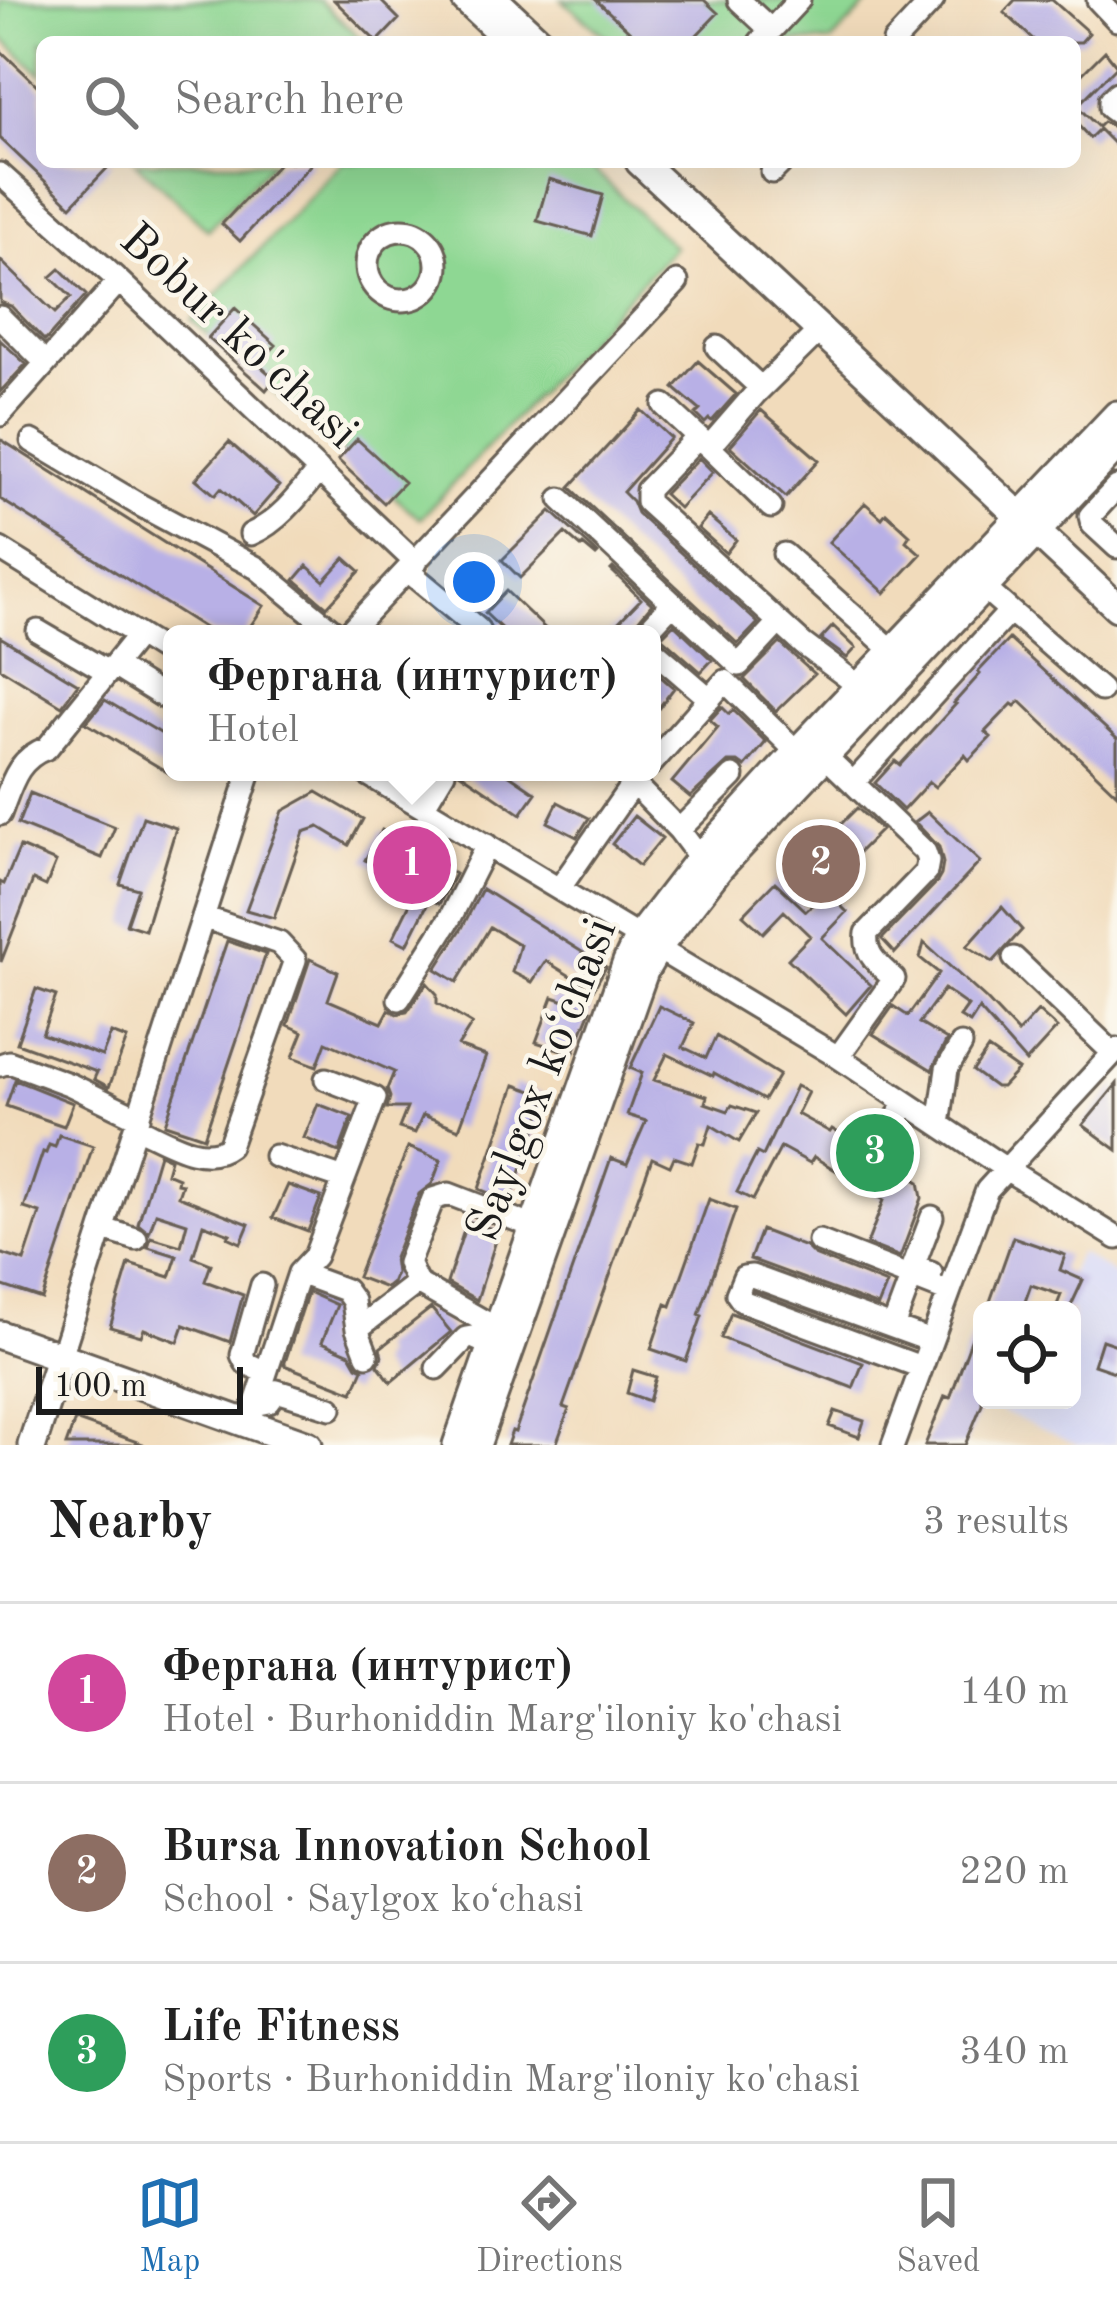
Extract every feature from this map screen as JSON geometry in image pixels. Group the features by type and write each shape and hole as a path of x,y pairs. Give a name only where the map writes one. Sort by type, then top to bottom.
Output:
{"main road":[{"path":"466,0 505,36"},
{"path":"508,4 535,36"},
{"path":"646,168 820,330 1034,518 1117,582"},
{"path":"674,168 1034,518 1117,607"},
{"name":"Saylgox koʻchasi","path":"476,1445 644,971 648,942 700,858 866,696 935,640 984,588 1117,415"},
{"name":"Saylgox koʻchasi","path":"866,696 893,651 1117,446"},
{"name":"Saylgox koʻchasi","path":"457,1445 627,962 720,867 811,754"},
{"path":"0,1335 252,1415 308,1445"},
{"path":"32,1445 61,1356"}],"street":[{"path":"739,0 766,36 799,0"},
{"path":"900,36 933,0"},
{"path":"1098,0 1117,20"},
{"path":"1117,92 1110,100 1110,108 1117,113"},
{"name":"Bobur ko'chasi","path":"0,174 319,470 474,625"},
{"path":"0,415 119,281"},
{"path":"356,625 677,282"},
{"path":"0,317 46,363"},
{"path":"820,330 647,490 647,502 866,696 898,733"},
{"path":"717,347 761,388"},
{"path":"664,405 771,507"},
{"path":"32,441 257,568 326,625"},
{"path":"251,534 268,527 319,470"},
{"path":"1117,487 1090,516 1092,524 1117,547"},
{"path":"561,499 673,603 725,681 853,783 925,852 926,872 867,933 868,954 894,979 838,1057"},
{"path":"0,549 163,650"},
{"path":"784,554 893,651"},
{"path":"984,588 1101,691"},
{"path":"652,625 673,603"},
{"path":"853,783 1009,612"},
{"path":"661,753 779,622"},
{"path":"38,631 163,697"},
{"path":"0,814 18,768 47,748 138,635"},
{"path":"935,640 960,665"},
{"path":"661,653 725,681"},
{"path":"679,830 733,776"},
{"path":"61,1356 247,781"},
{"path":"379,781 838,1057 1006,1169 1113,1227"},
{"path":"423,807 439,781"},
{"path":"559,889 636,781"},
{"path":"640,781 700,858"},
{"path":"399,999 487,845"},
{"path":"0,1065 9,1062 71,1085 200,1154 218,1155 230,1146 295,960 279,943 203,917"},
{"path":"893,1445 986,1190 1115,1051 1014,958"},
{"path":"939,1124 947,1070 961,1045"},
{"path":"252,1415 298,1274 315,1256 375,1098 326,1078"},
{"path":"881,1143 907,1103"},
{"path":"275,1156 344,1179"},
{"path":"493,1336 438,1292 417,1283 408,1263 433,1199 449,1194 532,1226"},
{"path":"932,1216 913,1267 951,1286"},
{"path":"103,1229 136,1239"},
{"path":"819,1241 951,1286"},
{"path":"298,1274 345,1290 353,1301 356,1329 367,1355"},
{"path":"921,1366 742,1301 737,1294 744,1276 931,1341"},
{"path":"893,1327 912,1276"},
{"path":"356,1329 417,1283"},
{"path":"262,1285 242,1355 246,1363 265,1372"},
{"path":"437,1368 466,1338 493,1336"},
{"path":"252,1415 277,1391 331,1408"}],"shaded area":[{"path":"1079,1252 1117,1276 1117,1445 1078,1445 995,1409 1081,1409 1081,1301 1058,1301"},
{"path":"973,1334 973,1400 951,1390"}],"green space":[{"path":"0,0 319,0 358,36 36,36 36,69 0,36"},
{"path":"562,0 872,0 837,36 606,36"},
{"path":"141,168 267,168 208,230"},
{"path":"337,168 592,168 674,247 420,519 192,321"}],"building":[{"path":"334,0 380,0 399,19 383,36 371,36"},
{"path":"596,0 704,0 718,13 696,36 635,36"},
{"path":"1015,0 1052,0 1089,33 1081,42 1081,36 1030,36 1004,12"},
{"path":"0,50 36,84 36,168 107,168 71,206 0,138"},
{"path":"1105,51 1117,66 1081,102 1081,75"},
{"path":"1081,110 1098,127 1103,122 1115,128 1117,147 1099,129 1090,138 1081,128"},
{"path":"274,168 307,168 240,241 222,224"},
{"path":"549,179 603,195 592,236 537,221"},
{"path":"0,260 55,313 71,297 51,277 60,269 86,295 45,341 11,306 0,302"},
{"path":"235,308 276,345 258,364 275,379 266,390 208,338"},
{"path":"0,340 26,364 0,392"},
{"path":"698,361 736,394 705,423 696,414 700,410 674,388"},
{"path":"641,410 671,438 623,492 637,513 758,623 738,644 570,487"},
{"path":"761,410 819,460 786,497 730,446"},
{"path":"0,439 264,606 251,625 200,625 0,499"},
{"path":"357,439 404,482 384,503 338,460"},
{"path":"229,442 279,486 253,516 221,488 215,495 196,479"},
{"path":"699,458 713,472 679,508 664,494"},
{"path":"865,503 882,518 886,513 910,535 906,541 921,554 885,593 829,542"},
{"path":"551,511 598,554 565,533 520,578 502,560"},
{"path":"708,516 736,540 726,553 698,528"},
{"path":"345,558 360,571 327,607 295,580 307,566 324,581"},
{"path":"611,570 652,604 634,625 616,625 641,599"},
{"path":"506,591 542,625 498,625 485,613"},
{"path":"674,624 712,660 701,672 661,637"},
{"path":"833,626 856,648 847,658 821,639"},
{"path":"0,637 78,684 62,706 0,668"},
{"path":"1009,639 1117,739 1117,794 1020,701 985,732 991,737 969,760 965,755 935,787 929,782 903,810 875,783 895,761 900,765"},
{"path":"780,643 814,674 776,711 744,679"},
{"path":"661,677 674,688 661,705"},
{"path":"105,700 163,735 163,770 86,723"},
{"path":"722,707 729,714 733,710 766,742 745,767 728,762 690,797 672,782 718,727 710,720"},
{"path":"472,781 518,781 536,793 521,814"},
{"path":"317,792 363,819 349,845 319,827 304,832 274,918 246,910 283,811"},
{"path":"30,793 115,827 102,858 18,824"},
{"path":"558,802 589,818 577,837 548,822"},
{"path":"857,808 881,830 823,888 800,865"},
{"path":"928,812 980,862 895,953 882,939 941,875 939,847 915,822"},
{"path":"634,816 662,838 639,866 612,844"},
{"path":"143,817 176,828 145,930 126,924 138,889 120,884"},
{"path":"382,830 455,874 439,904 430,899 407,945 393,938 416,891 365,860"},
{"path":"20,847 56,862 46,886 33,880 1,962 0,882 4,884"},
{"path":"775,882 806,911 826,891 847,912 822,938 871,985 846,1014 788,959 810,936 784,911 763,933 743,915"},
{"path":"482,889 606,967 593,990 546,961 532,982 512,972 520,945 490,927 457,982 436,969"},
{"path":"1002,907 1022,930 993,962 967,946"},
{"path":"227,941 266,954 204,1137 165,1124"},
{"path":"924,943 1018,1033 1038,1011 1057,1028 1026,1062 979,1009 970,1023 960,1017 968,1006 944,989 919,1023 947,1040 932,1070 873,1034 893,1006 908,1016 939,973 920,958"},
{"path":"310,959 338,972 328,1000 382,1023 389,1010 407,1012 427,983 437,994 437,1003 472,1024 458,1046 486,1056 459,1129 423,1115 415,1133 399,1128 407,1108 387,1108 387,1089 394,1072 326,1042 317,1066 293,1057 303,1032 288,1025"},
{"path":"36,989 56,996 42,1034 102,1056 111,1033 127,1039 109,1087 94,1079 97,1072 17,1043"},
{"path":"553,997 591,1010 573,1054 536,1042"},
{"path":"659,1006 694,1023 683,1047 706,1058 716,1036 779,1075 764,1100 667,1054 654,1080 707,1096 705,1103 728,1111 732,1105 756,1113 739,1142 711,1125 692,1163 674,1157 670,1166 652,1158 563,1407 569,1409 556,1445 507,1445 611,1158 627,1164 646,1121 627,1115 642,1073 630,1068"},
{"path":"988,1049 1018,1070 1002,1087 973,1071"},
{"path":"15,1080 73,1103 64,1126 6,1106"},
{"path":"1117,1084 1117,1150 1083,1125"},
{"path":"515,1085 547,1096 510,1202 479,1189"},
{"path":"796,1086 808,1092 797,1114 832,1129 919,1182 922,1198 900,1257 867,1244 884,1200 814,1157 810,1163 781,1147 753,1200 737,1192 757,1153 763,1156"},
{"path":"318,1104 352,1117 339,1152 304,1138"},
{"path":"59,1135 93,1146 42,1299 0,1285 0,1253 24,1261 40,1213 24,1208 43,1152 49,1145 55,1147"},
{"path":"408,1147 441,1160 432,1184 419,1194 394,1258 396,1273 386,1288 357,1277"},
{"path":"159,1154 170,1159 166,1173 182,1184 178,1196 249,1224 241,1243 203,1224 193,1257 211,1264 205,1281 243,1295 230,1342 184,1325 178,1342 144,1329 141,1336 110,1327 129,1264 170,1277 177,1256 148,1247 151,1237 181,1246 187,1223 156,1213 149,1233 138,1224"},
{"path":"288,1185 321,1197 308,1231 273,1218"},
{"path":"709,1199 736,1209 686,1361 651,1349"},
{"path":"467,1221 499,1231 477,1300 447,1283"},
{"path":"761,1230 887,1284 878,1306 750,1259"},
{"path":"1013,1237 1065,1255 1060,1270 1083,1280 1073,1301 1059,1301 1061,1295 1031,1285 1025,1301 990,1301"},
{"path":"308,1292 337,1305 322,1342 350,1354 363,1369 353,1392 284,1365"},
{"path":"431,1308 451,1332 391,1382 378,1365 380,1348"},
{"path":"731,1313 863,1363 853,1388 721,1338"},
{"path":"973,1335 973,1409 980,1409 965,1445 925,1445 945,1396 950,1398"},
{"path":"1102,1340 1117,1345 1117,1373 1094,1365"},
{"path":"633,1370 656,1377 649,1401 627,1393"},
{"path":"835,1411 864,1421 859,1437 829,1426"},
{"path":"75,1420 143,1444 143,1445 66,1445"}],"place":[{"name":"Bursa Innovation School","path":"821,864"},
{"name":"Фергана (интурист)","path":"412,865"},
{"name":"Life Fitness","path":"875,1153"}]}
